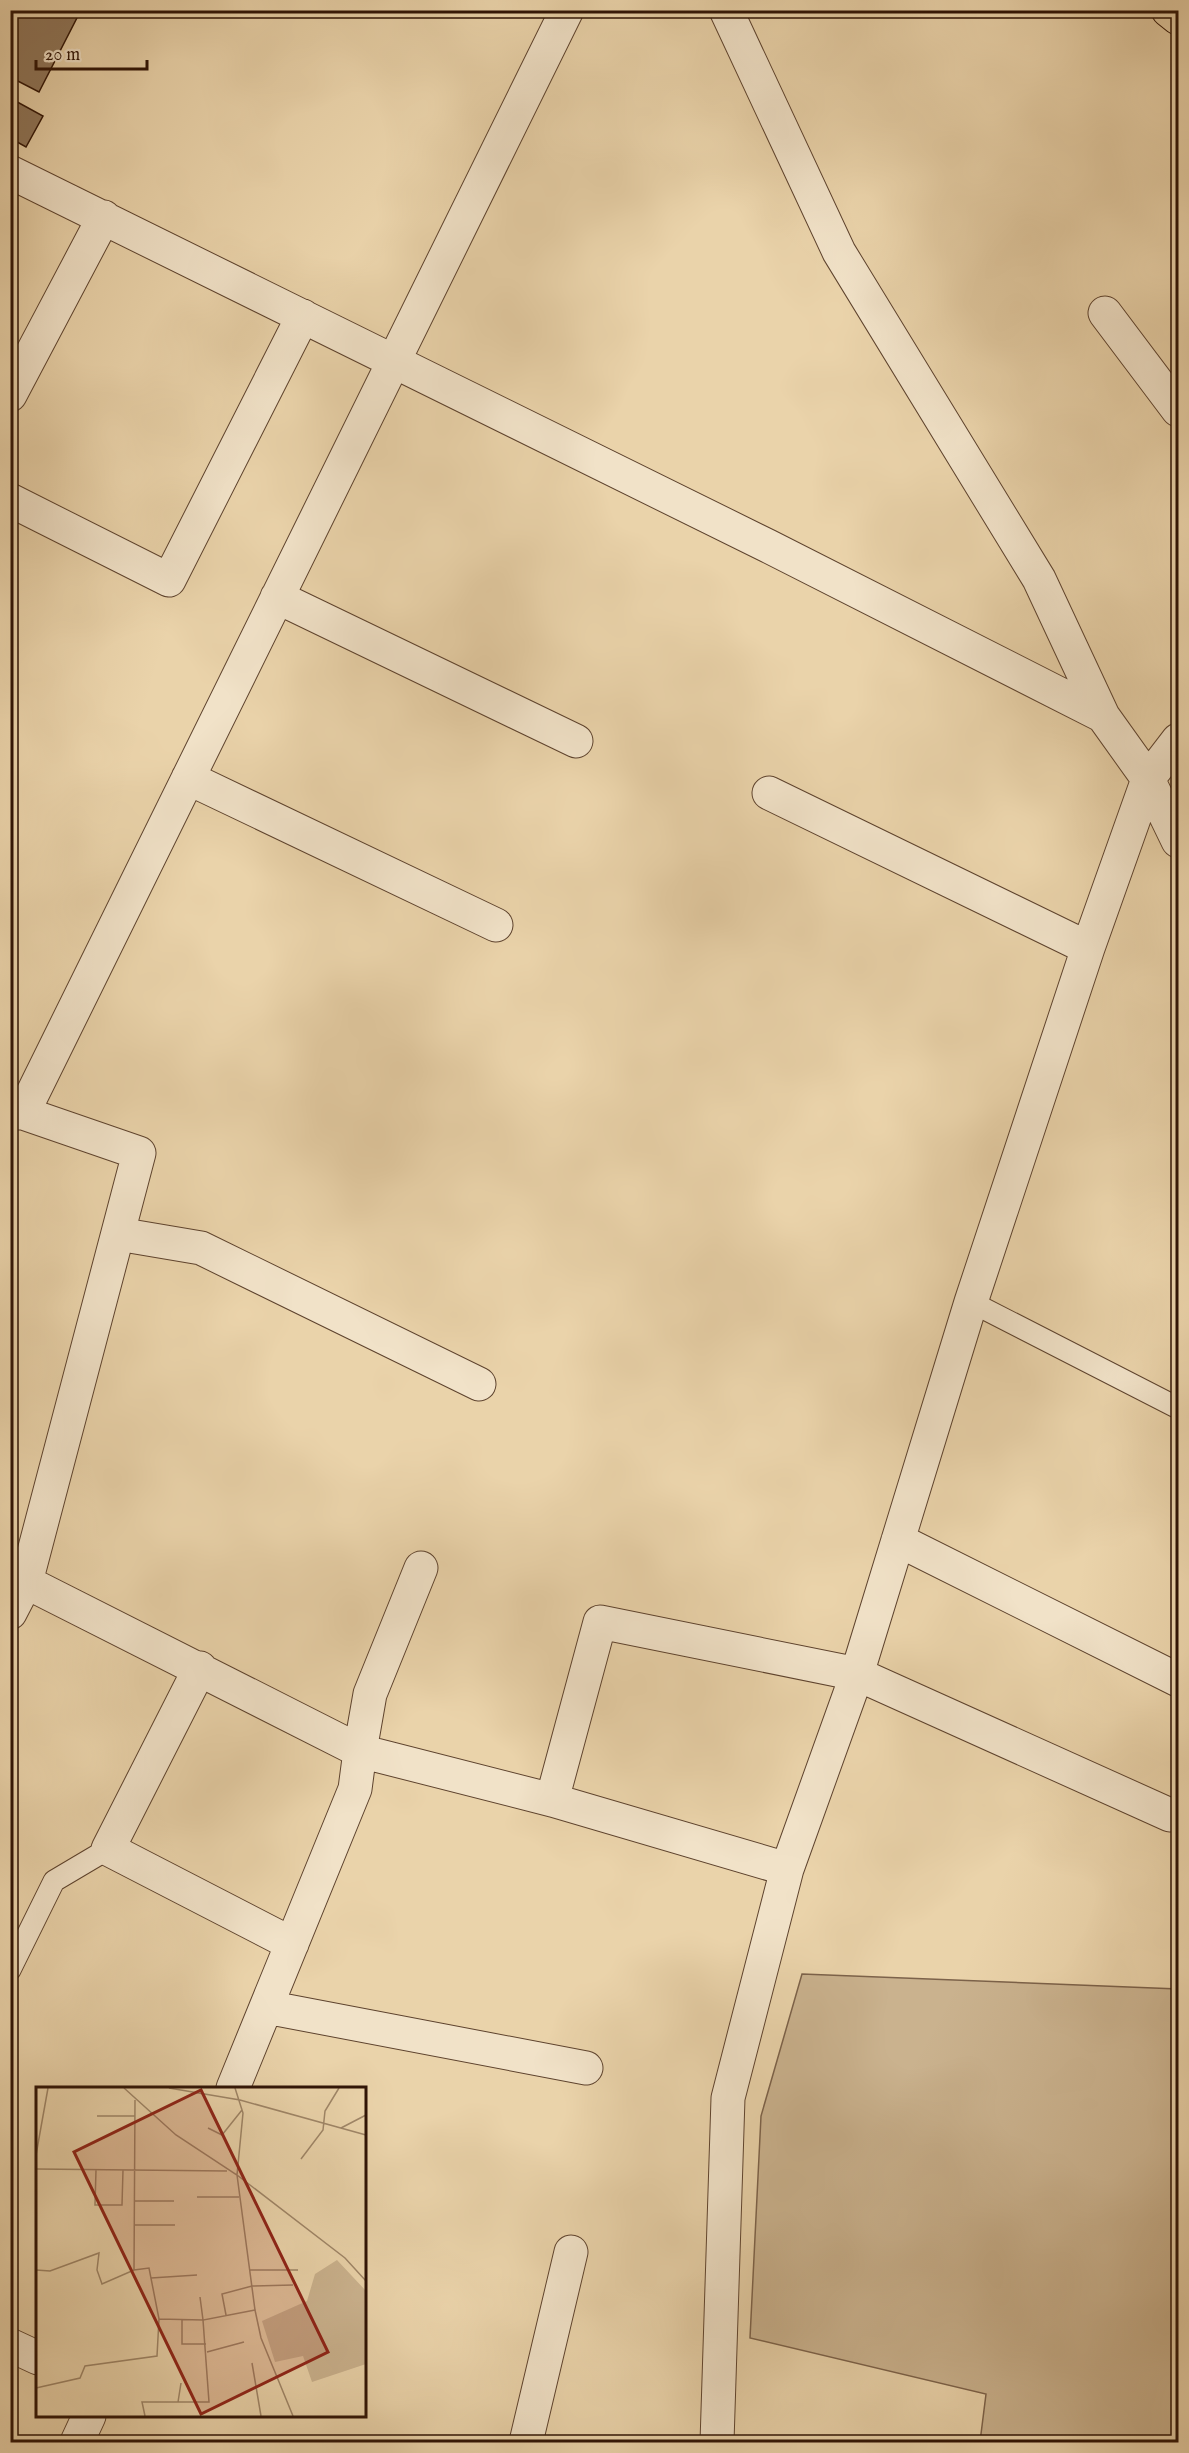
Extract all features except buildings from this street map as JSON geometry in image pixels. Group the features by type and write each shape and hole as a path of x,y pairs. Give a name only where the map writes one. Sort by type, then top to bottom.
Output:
{"main road":[{"path":"1168,10 1179,18"}],"street":[{"path":"10,1613 26,1582 139,1153 17,1113 188,778 567,10"},
{"path":"726,10 839,252 1039,579 1103,716 1148,779 1179,841"},
{"path":"10,172 393,360 1103,716"},
{"path":"10,395 104,218"},
{"path":"1105,313 1179,410"},
{"path":"10,500 169,580 303,316"},
{"path":"277,597 576,741"},
{"path":"717,2442 728,2098 787,1869 857,1674 971,1302 1088,948 1148,779 1179,740"},
{"path":"188,778 496,925"},
{"path":"769,792 1088,948"},
{"path":"118,1234 201,1248 479,1384"},
{"path":"898,1540 1179,1680"},
{"path":"233,2087 355,1789 370,1694 421,1568"},
{"path":"26,1582 200,1668 360,1751 552,1800 787,1869"},
{"path":"552,1800 600,1622 857,1674 1170,1815"},
{"path":"200,1668 108,1849 292,1944"},
{"path":"266,2007 586,2068"},
{"path":"526,2442 572,2252"},
{"path":"10,2345 36,2357"},
{"path":"77,2442 88,2417"}],"lane":[{"path":"971,1302 1179,1408"},
{"path":"10,1970 54,1881 108,1849"}],"shaded area":[{"path":"802,1974 1178,1989 1178,2442 980,2442 986,2394 750,2338 761,2116"}]}
